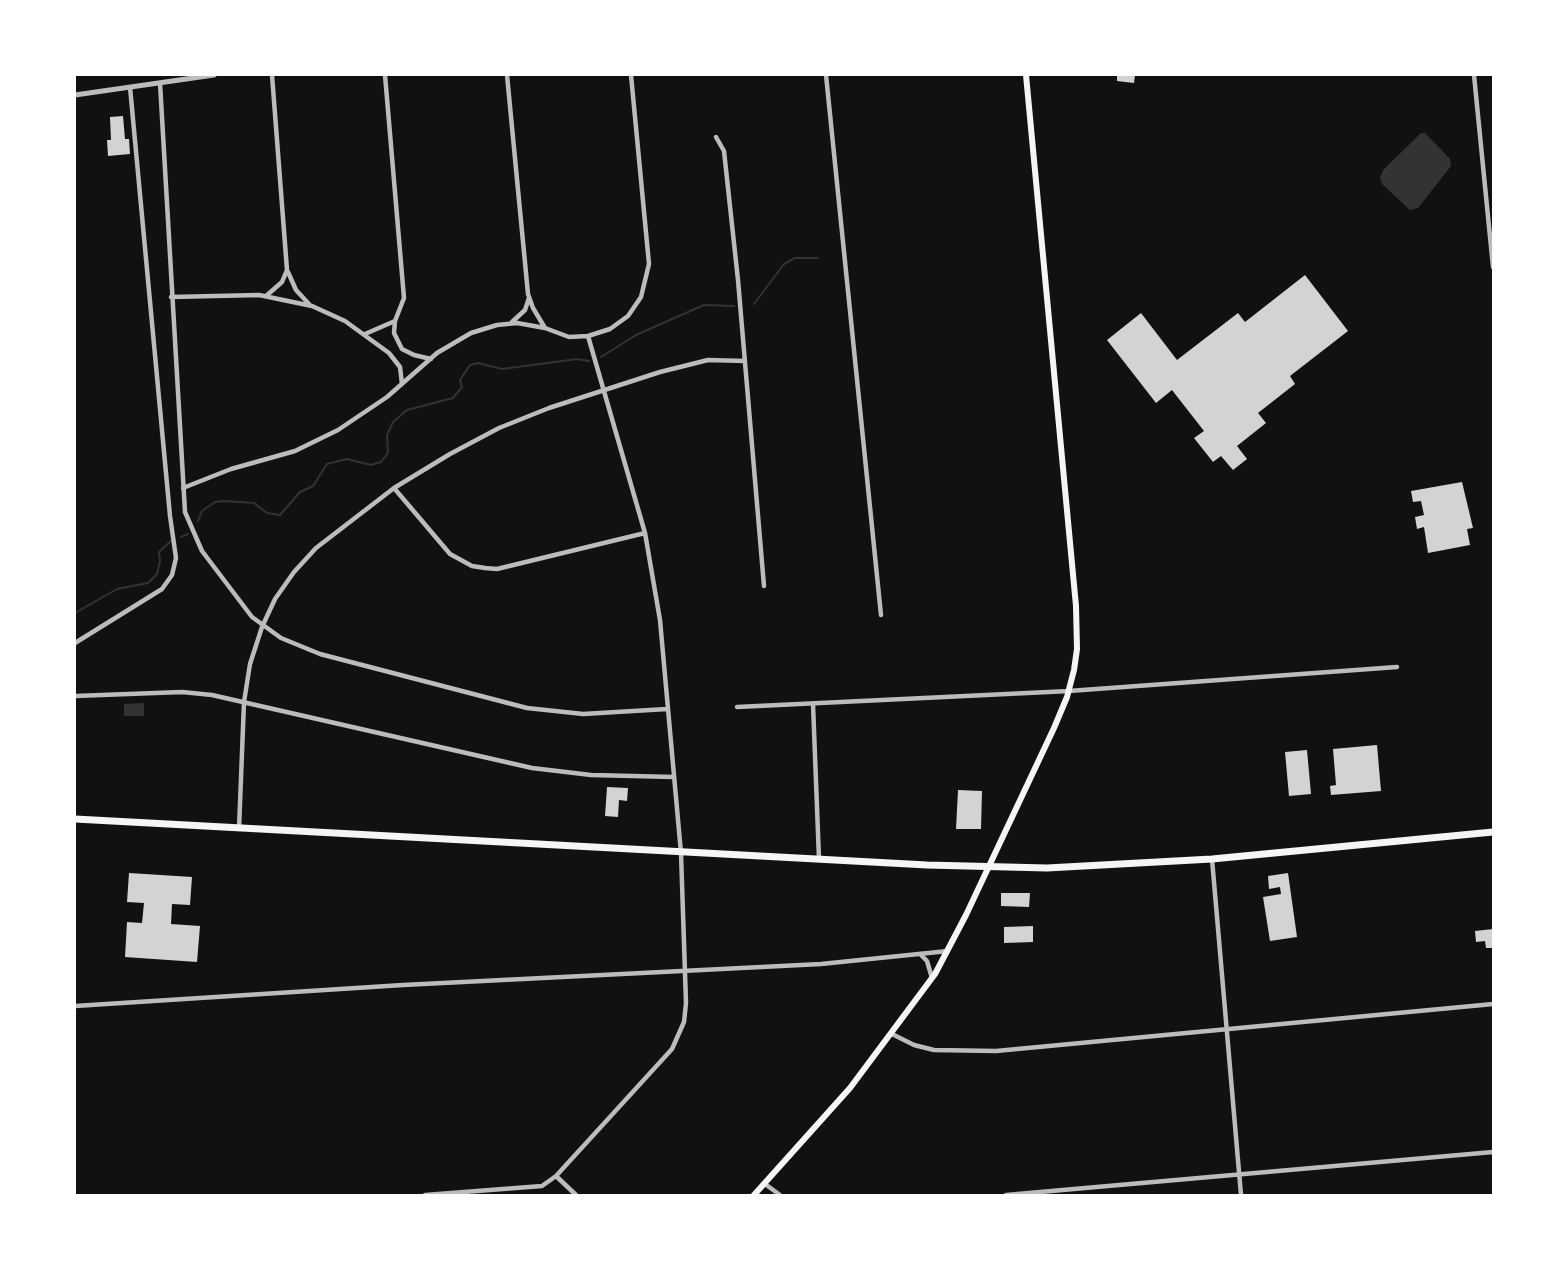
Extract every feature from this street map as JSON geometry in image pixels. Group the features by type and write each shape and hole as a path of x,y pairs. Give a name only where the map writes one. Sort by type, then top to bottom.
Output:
{"main road":[{"path":"754,1195 823,1121 892,1034 932,978 948,951 1069,691 1075,660 1077,628 1026,75"},
{"path":"75,819 819,859 1047,868 1212,859 1493,832"}],"street":[{"path":"75,95 214,75"},
{"path":"272,75 287,270 296,290 312,306"},
{"path":"385,75 404,298 395,321 396,339 402,349 431,359"},
{"path":"507,75 529,298 545,328"},
{"path":"183,488 317,441 355,420 431,359 471,333 511,323 545,328 569,337 588,336 610,329 628,315 641,297 648,275 631,75"},
{"path":"826,75 881,615"},
{"path":"1474,75 1493,267"},
{"path":"160,83 185,512 194,538 222,579 262,627 280,638 320,654 527,708 583,714 667,709"},
{"path":"75,643 162,589 172,575 176,558 170,516 130,87"},
{"path":"716,136 724,151 764,586"},
{"path":"266,296 282,282 287,270"},
{"path":"171,297 266,296 312,306 365,333 395,359 400,367 402,384"},
{"path":"511,323 525,310 529,298"},
{"path":"365,333 395,321"},
{"path":"425,1195 531,1189 542,1186 556,1176 677,1041 685,1012 681,852 660,620 645,533 588,336"},
{"path":"239,829 244,702 250,664 262,627 284,585 304,560 344,524 394,488 499,428 549,408 660,372 708,360 745,361"},
{"path":"394,488 450,554 467,564 485,568 520,563 645,533"},
{"path":"737,707 1069,691 1396,667"},
{"path":"75,696 182,692 244,702 523,766 591,775 674,777"},
{"path":"813,704 819,859"},
{"path":"1212,859 1241,1195"},
{"path":"75,1006 398,985 821,964 948,951"},
{"path":"920,954 927,961 932,978"},
{"path":"892,1034 922,1048 969,1052 1493,1004"},
{"path":"1006,1195 1493,1152"},
{"path":"556,1176 576,1195"},
{"path":"765,1184 780,1195"}],"shaded area":[{"path":"1421,133 1425,133 1450,159 1451,166 1418,208 1410,210 1382,184 1380,178 1383,170"},
{"path":"144,703 144,716 124,716 124,704"}],"building":[{"path":"1117,75 1135,75 1134,83 1117,81"},
{"path":"123,116 125,139 129,139 130,154 108,156 107,140 111,140 110,117"},
{"path":"1305,275 1348,331 1290,376 1295,384 1258,413 1266,423 1237,446 1247,459 1233,470 1221,456 1213,462 1194,438 1204,431 1172,390 1156,403 1107,340 1141,313 1177,360 1238,313 1245,322"},
{"path":"1462,482 1473,528 1467,529 1470,545 1428,553 1424,527 1417,529 1415,517 1424,515 1421,501 1413,502 1411,491"},
{"path":"1377,745 1381,791 1331,795 1330,786 1336,785 1333,749"},
{"path":"1307,750 1311,794 1289,796 1285,752"},
{"path":"607,787 628,788 627,801 619,800 618,817 605,816"},
{"path":"958,790 982,791 981,829 956,829"},
{"path":"129,873 192,877 190,905 172,904 171,924 200,926 197,962 125,957 127,922 142,923 144,903 127,902"},
{"path":"1288,873 1297,937 1270,941 1263,897 1281,894 1280,887 1269,889 1268,876"},
{"path":"1001,893 1030,893 1029,907 1001,906"},
{"path":"1033,926 1033,942 1004,943 1004,927"},
{"path":"1493,929 1493,948 1486,948 1485,941 1476,942 1475,931"}],"waterway":[{"path":"754,304 784,264 795,258 818,258"},
{"path":"601,357 636,335 704,305 734,306"},
{"path":"198,521 202,511 215,502 224,501 254,503 267,513 280,515 300,492 313,486 327,464 347,459 371,465 381,462 388,453 387,435 393,422 407,410 453,398 462,387 460,380 470,365 478,363 502,369 577,359 589,361"},
{"path":"181,537 188,534"},
{"path":"75,613 117,589 148,583 157,574 160,561 159,552 172,540"}]}
